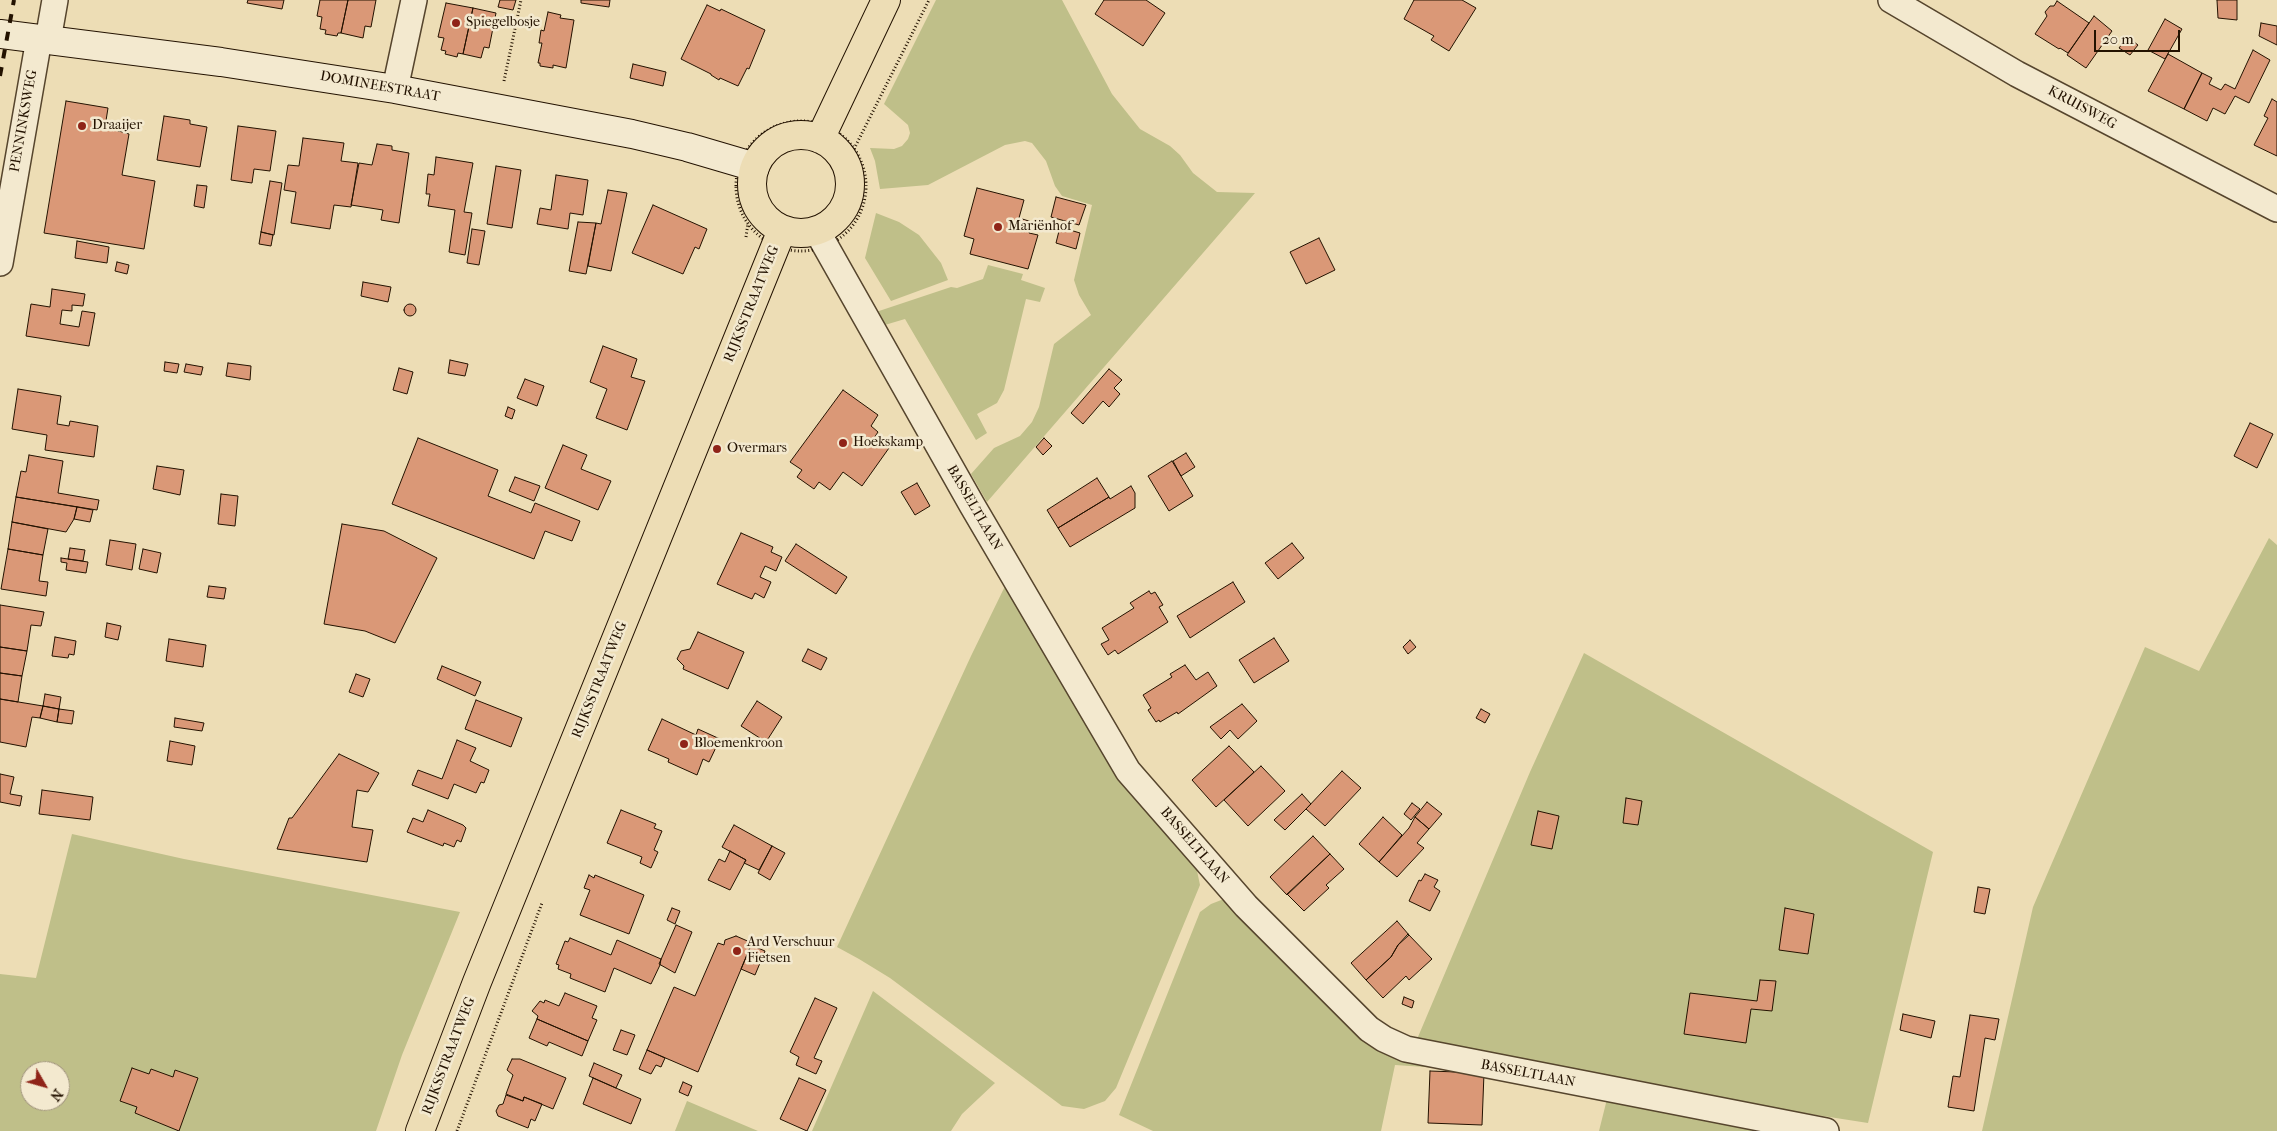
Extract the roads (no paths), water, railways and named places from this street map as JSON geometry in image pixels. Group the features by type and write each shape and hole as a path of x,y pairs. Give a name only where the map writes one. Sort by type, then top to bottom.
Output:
{"main road":[{"path":"820,139 886,0"},
{"name":"DOMINEESTRAAT","path":"0,34 221,62 395,89 632,134 748,164"},
{"path":"794,135 808,135 820,139 831,144 846,163 850,174 850,186 844,208 815,242 799,233 782,230 767,219 756,204 748,164 782,139 794,135"},
{"name":"RIJKSSTRAATWEG","path":"420,1131 477,982 782,230"}],"street":[{"name":"PENNINKSWEG","path":"0,263 44,39 54,0"},
{"path":"395,89 414,0"},
{"name":"KRUISWEG","path":"1891,0 2017,74 2277,209"},
{"name":"BASSELTLAAN","path":"815,242 1128,771 1246,906 1369,1029 1406,1050 1826,1131"}],"railway":[{"path":"0,76 14,0"}],"place":[{"name":"Spiegelbosje","path":"456,23"},
{"name":"Draaijer","path":"82,126"},
{"name":"Mariënhof","path":"998,227"},
{"name":"Hoekskamp","path":"843,443"},
{"name":"Overmars","path":"717,449"},
{"name":"Bloemenkroon","path":"684,744"},
{"name":"Ard Verschuur Fietsen","path":"737,951"}]}
